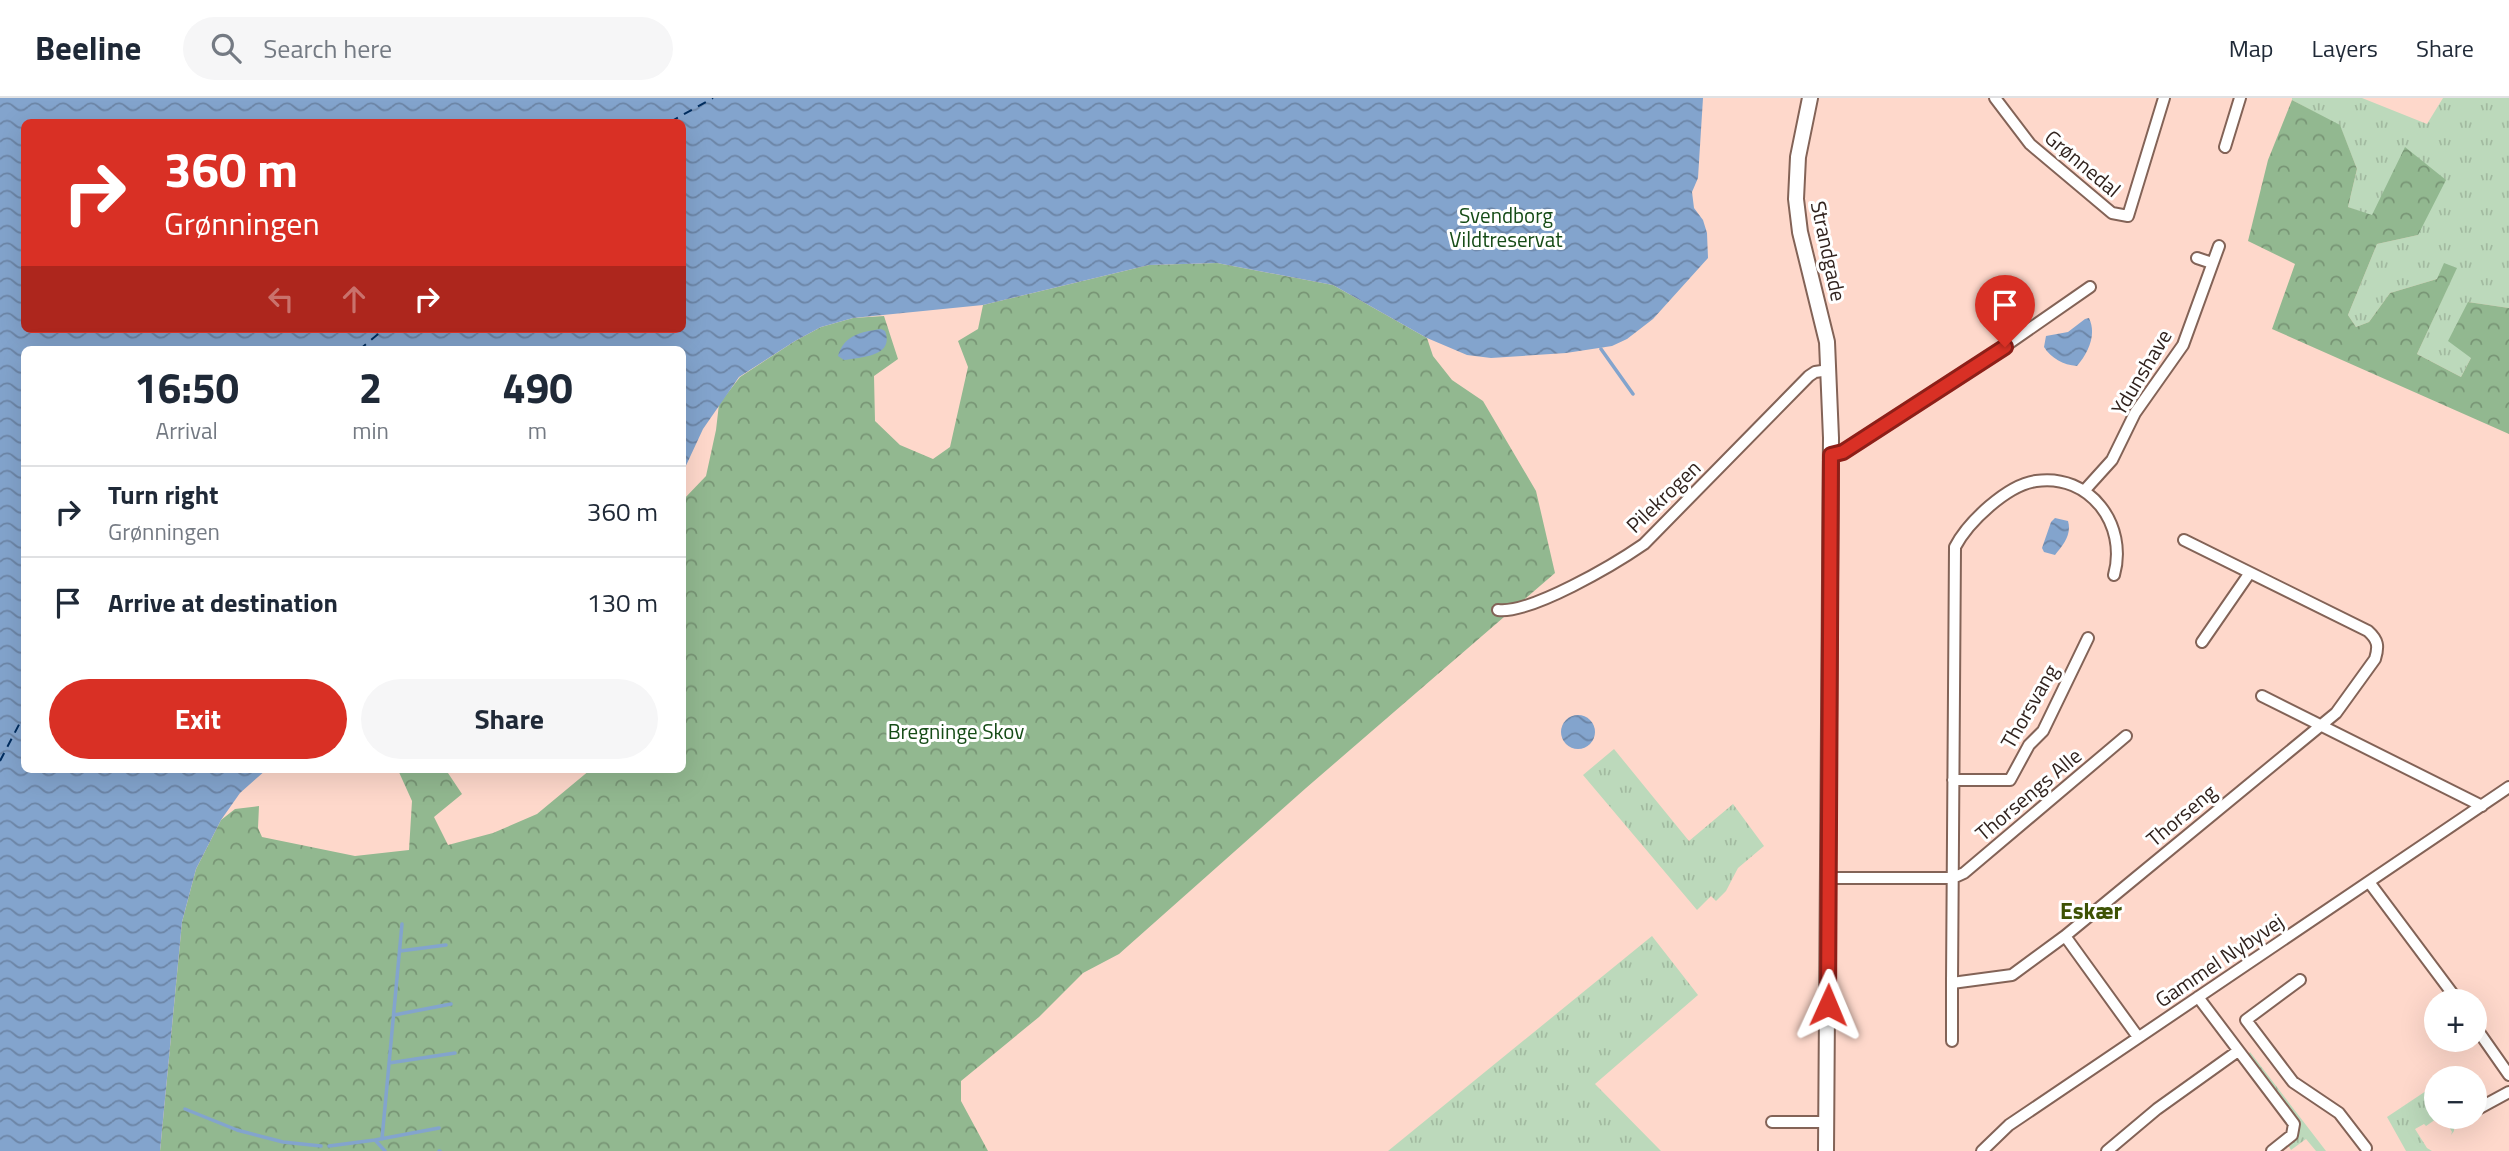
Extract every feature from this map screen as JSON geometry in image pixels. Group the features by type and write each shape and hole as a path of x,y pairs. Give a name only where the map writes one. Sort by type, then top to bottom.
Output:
{"street":[{"name":"Strandgade","path":"1810,98 1797,166 1797,211 1826,337 1831,455 1826,1151"},
{"name":"Grønnedal","path":"1995,98 2029,144 2112,213 2128,216 2164,98"},
{"path":"2225,147 2240,98"},
{"name":"Ydunshave","path":"2084,491 2112,460 2135,413 2183,345 2219,246"},
{"path":"2197,258 2213,263"},
{"path":"1831,455 1843,452 1942,389 2091,287"},
{"name":"Pilekrogen","path":"1498,610 1521,608 1644,544 1809,376 1815,372 1829,370"},
{"path":"1952,1041 1955,547 1961,535 2002,496 2024,484 2061,481 2084,491 2102,507 2114,528 2118,552 2113,575"},
{"path":"2184,540 2249,574 2202,642"},
{"name":"Thorseng","path":"1952,983 2011,975 2065,936 2336,713 2375,659 2378,648 2376,639 2368,631 2249,574"},
{"name":"Thorsvang","path":"1953,780 2010,780 2029,745 2043,730 2088,638"},
{"path":"2262,696 2482,806"},
{"name":"Thorsengs Alle","path":"1953,878 1964,873 2126,736"},
{"name":"Gammel Nybyvej","path":"1982,1151 2009,1125 2509,787"},
{"path":"1829,878 1953,878"},
{"path":"2369,882 2449,989"},
{"path":"2065,936 2138,1037"},
{"path":"2300,980 2246,1020 2293,1082 2339,1113 2366,1148"},
{"path":"2197,997 2294,1124 2292,1135 2272,1151"},
{"path":"2107,1151 2157,1110 2259,1038"},
{"path":"2487,1044 2509,1075"},
{"path":"2487,1104 2509,1092"},
{"path":"1772,1122 1826,1122"}],"green space":[{"path":"2292,98 2362,98 2427,124 2443,98 2509,98 2509,308 2468,302 2471,358 2461,377 2417,354 2456,269 2437,279 2390,293 2369,322 2356,327 2348,315 2377,244 2418,235 2348,207 2357,169 2340,126"},
{"path":"2292,100 2340,125 2357,169 2348,207 2372,215 2405,147 2446,180 2418,235 2377,244 2348,315 2356,327 2369,322 2390,293 2437,279 2444,263 2457,268 2417,354 2461,377 2471,358 2448,341 2468,302 2509,308 2509,434 2272,329 2295,264 2248,241 2268,160"},
{"name":"Bregninge Skov","path":"1217,263 1333,285 1427,338 1433,356 1452,380 1483,401 1536,491 1555,573 1119,954 1083,973 1039,1017 961,1081 961,1101 988,1151 160,1151 182,922 196,869 221,820 235,809 259,806 258,828 262,837 355,856 409,850 412,801 399,773 448,773 462,794 434,817 448,845 493,833 537,814 586,773 686,773 686,497 706,476 719,404 740,377 821,327 853,318 884,316 898,359 874,376 875,421 900,445 933,459 950,447 968,367 958,341 978,329 983,305 1149,265"},
{"path":"1614,749 1689,841 1733,804 1764,846 1738,868 1726,891 1716,901 1711,896 1697,910 1583,775"},
{"path":"1652,936 1698,995 1595,1084 1661,1151 1388,1151"},
{"path":"2250,1052 2326,1151 2316,1151 2306,1139 2291,1150 2288,1145 2297,1137 2299,1125 2248,1055"},
{"path":"2424,1092 2424,1124 2415,1129 2427,1148 2432,1151 2406,1151 2387,1117"}],"water":[{"name":"Svendborg Vildtreservat","path":"0,98 1703,98 1698,178 1692,192 1694,208 1703,220 1707,233 1708,258 1653,319 1627,339 1612,346 1566,353 1491,358 1467,355 1427,338 1333,285 1217,263 1149,265 983,305 853,318 821,327 739,377 703,429 686,466 686,346 21,346 21,773 263,773 240,793 221,820 196,869 182,922 160,1151 0,1151"},
{"path":"2089,318 2092,337 2077,366 2058,360 2044,347 2046,336 2068,332"},
{"path":"881,329 885,331 887,340 881,351 844,360 838,356 849,339 860,333"},
{"path":"2055,518 2068,521 2069,531 2055,555 2044,552 2042,548"},
{"path":"1578,715 1590,720 1595,732 1590,744 1578,749 1566,744 1561,732 1566,720"}],"waterway":[{"path":"1601,349 1633,394"},
{"path":"382,1139 402,924"},
{"path":"400,951 446,945"},
{"path":"394,1015 451,1004"},
{"path":"389,1063 455,1053"},
{"path":"185,1109 237,1130 283,1142 321,1146"},
{"path":"329,1146 439,1128"},
{"path":"375,1140 385,1151"}],"ferry route":[{"path":"675,119 713,98"},
{"path":"364,346 379,333"},
{"path":"0,761 21,721"}],"district":[{"name":"Eskær","path":"2091,910"}],"route":[{"path":"1828,1005 1831,455 1843,452 2005,347"}]}
